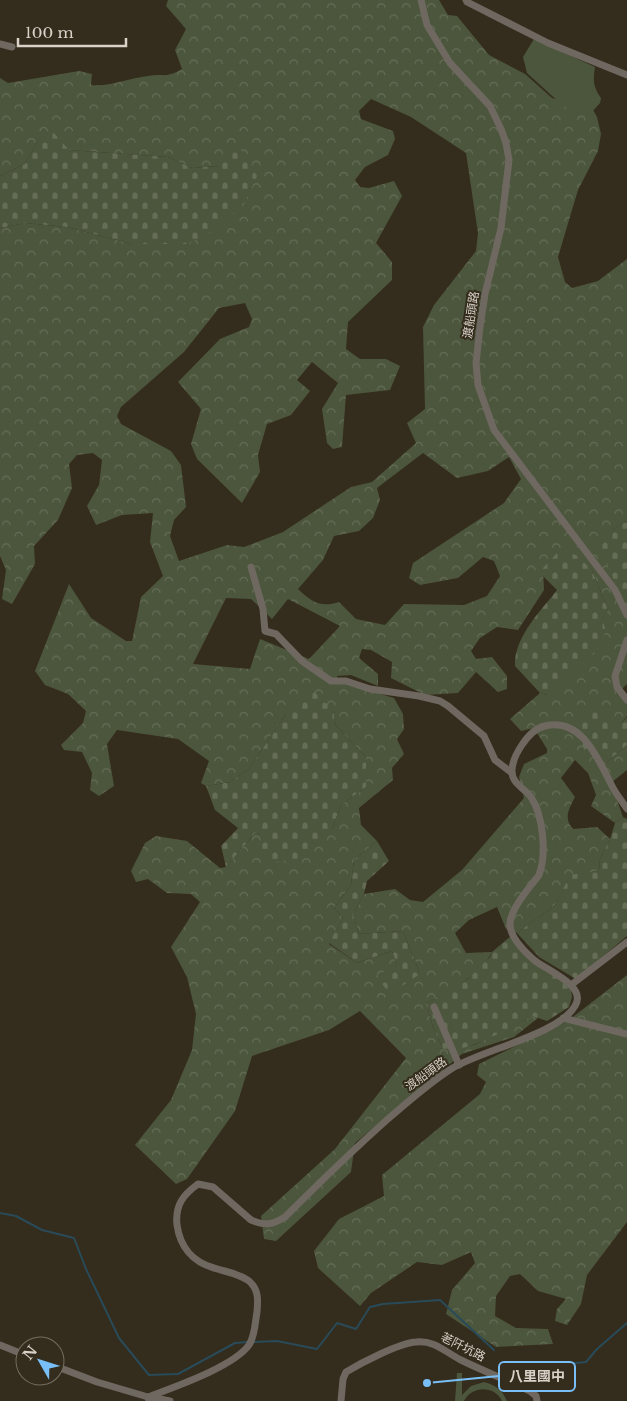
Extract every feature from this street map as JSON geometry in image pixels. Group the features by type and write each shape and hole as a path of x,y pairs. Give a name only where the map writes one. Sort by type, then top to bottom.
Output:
{"street":[{"name":"渡船頭路","path":"421,0 427,24 450,63 490,106 504,136 509,160 501,228 485,294 480,327 476,363 478,385 494,430 615,590 627,615"},
{"path":"466,0 548,43 627,75"},
{"path":"0,44 12,47"},
{"path":"251,568 263,609 265,631 276,634 302,661 331,681 346,681 370,688 440,701 484,736 496,760 512,773 515,781 530,796 538,809 543,848 541,869 539,875 513,912 510,924 516,940 534,960 571,985 627,942"},
{"path":"627,640 615,676 617,687 627,700"},
{"path":"512,773 514,762 522,745 529,736 540,727 554,724 567,726 580,733 589,745 627,809"},
{"name":"渡船頭路","path":"149,1399 218,1369 248,1346 253,1338 258,1294 253,1286 238,1274 212,1268 200,1262 181,1243 176,1214 187,1192 198,1184 213,1187 251,1220 258,1223 274,1224 284,1217 352,1151 421,1091 459,1065 556,1024 576,1006 578,998 571,985"},
{"path":"434,1006 459,1065"},
{"path":"563,1018 627,1034"},
{"name":"荖阡坑路","path":"341,1401 343,1379 346,1372 402,1345 414,1342 438,1345 460,1360 534,1393 537,1401"},
{"path":"0,1345 15,1350"},
{"path":"65,1370 149,1399 170,1401"}],"green space":[{"path":"168,0 439,0 448,15 457,16 489,55 525,74 552,98 593,110 597,117 601,134 598,151 578,190 558,257 565,282 572,288 598,281 627,259 627,521 612,530 627,609 627,684 620,691 627,695 627,716 621,723 602,766 627,745 627,770 611,783 623,817 615,823 591,806 596,795 588,773 575,760 561,778 575,797 568,813 568,821 573,829 597,827 610,839 600,859 599,871 570,876 555,905 517,933 506,929 497,907 469,920 455,933 466,953 492,952 487,961 472,976 426,1004 433,1027 443,1049 474,1045 532,1016 538,1018 514,1037 462,1054 355,1143 351,1172 276,1241 264,1239 261,1216 335,1149 406,1058 360,1011 329,1030 252,1056 235,1111 187,1179 176,1184 135,1145 171,1100 192,1050 196,1014 187,977 171,947 200,902 191,894 167,893 148,879 136,882 131,871 145,843 156,836 187,841 220,868 226,867 255,833 261,834 261,859 332,829 341,805 366,787 366,757 336,726 333,710 286,714 249,769 230,782 206,786 201,783 209,761 178,739 117,730 107,744 114,786 99,796 90,790 92,773 82,752 64,750 61,745 83,723 86,711 68,694 45,685 35,671 69,584 91,618 126,641 132,641 141,597 163,576 150,542 153,513 122,515 96,525 87,506 99,485 102,460 93,453 77,455 69,464 72,488 58,520 34,546 35,564 12,604 2,599 6,570 0,556 0,228 26,223 67,227 132,244 220,166 192,168 168,157 69,150 38,141 25,164 0,176 0,78 8,83 79,71 92,74 91,85 98,85 113,84 154,75 168,75 176,72 182,69 175,50 186,29 166,6","holes":["371,99 411,117 466,153 478,233 476,251 434,305 423,327 425,409 407,423 416,443 372,482 351,487 283,532 244,547 227,545 179,561 170,536 174,520 186,507 181,465 171,451 121,424 117,416 121,407 184,352 219,308 245,303 252,319 249,327 220,339 178,382 201,409 191,444 197,459 242,503 260,472 258,455 267,424 291,415 310,391 297,380 312,362 338,383 322,409 327,443 333,449 342,447 346,395 390,390 400,366 386,359 360,359 346,349 348,322 392,280 392,262 376,243 402,196 394,181 369,188 360,187 355,180 365,167 388,155 395,139 393,131 361,119 359,111","423,453 457,478 488,471 509,457 521,479 504,503 413,563 409,578 420,585 458,578 483,557 494,561 500,576 487,596 464,605 404,604 385,625 356,619 339,602 332,604 317,603 298,589 323,560 334,536 359,531 373,518 380,500 377,488","543,568 592,570 608,610 547,695 540,693 510,719 521,731 534,728 547,749 547,753 524,764 519,777 524,798 462,870 423,902 410,900 395,889 364,894 353,915 359,934 403,931 420,974 397,965 392,951 357,963 329,944 343,918 334,908 351,885 354,860 377,841 361,825 359,808 393,780 392,768 404,754 397,739 404,729 403,714 394,698 337,681 337,676 351,675 378,686 378,674 359,658 362,649 371,650 392,662 391,678 425,695 458,693 476,672 498,692 507,689 507,676 492,657 476,659 471,651 480,638 497,627 518,630 544,590","226,598 251,599 272,619 288,599 340,626 309,659 260,639 250,669 193,664"]},
{"path":"534,39 595,67 594,83 601,98 600,103 592,112 580,114 562,105 527,73 523,57"},
{"path":"52,131 69,150 168,157 192,168 220,166 239,147 257,176 243,206 202,238 185,244 132,244 67,227 26,223 0,228 0,176 25,164 38,141"},
{"path":"627,521 627,609 600,549 612,530"},
{"path":"559,551 576,555 592,570 608,610 602,619 606,631 596,652 547,695 540,693 515,666 516,655 523,635 557,590 543,576 543,568"},
{"path":"311,689 333,710 336,726 366,757 366,787 341,805 332,829 305,858 266,863 261,859 261,834 255,833 226,867 221,846 238,828 215,810 206,786 230,782 249,769 286,714 305,690"},
{"path":"595,709 621,723 627,717 627,745 602,766 580,744 573,727"},
{"path":"623,817 627,819 627,936 576,979 539,957 517,933 555,905 570,875 599,871 600,859 610,839 615,823"},
{"path":"377,841 389,861 367,881 364,894 353,915 359,934 403,931 420,974 390,994 376,976 397,965 392,951 357,963 329,943 343,918 334,908 351,885 354,860"},
{"path":"512,935 536,959 571,989 572,997 569,1007 547,1021 532,1016 476,1044 464,1048 443,1049 433,1027 426,1004 468,979 490,957 492,952"},
{"path":"627,975 627,1222 587,1275 581,1304 567,1325 555,1321 557,1309 566,1299 538,1291 520,1274 510,1276 496,1296 495,1316 516,1328 548,1329 553,1344 496,1347 446,1314 452,1290 475,1263 471,1252 442,1265 417,1262 371,1293 360,1306 318,1268 314,1251 339,1219 384,1196 382,1175 480,1094 486,1082 477,1075 479,1064 569,1020"},
{"path":"457,1373 462,1373 462,1395 471,1386 484,1382 498,1388 507,1401 502,1401 494,1392 483,1389 472,1392 464,1401 455,1401"}],"waterway":[{"path":"0,1213 16,1216 42,1230 74,1238 86,1269 119,1338 149,1375 178,1374 235,1343 248,1342"},
{"path":"253,1342 277,1341 317,1349 337,1323 356,1329 370,1307 383,1304 440,1300 494,1350"},
{"path":"514,1366 529,1377 556,1365 586,1362 597,1349 627,1323"}],"place":[{"name":"八里國中","path":"427,1383"}]}
